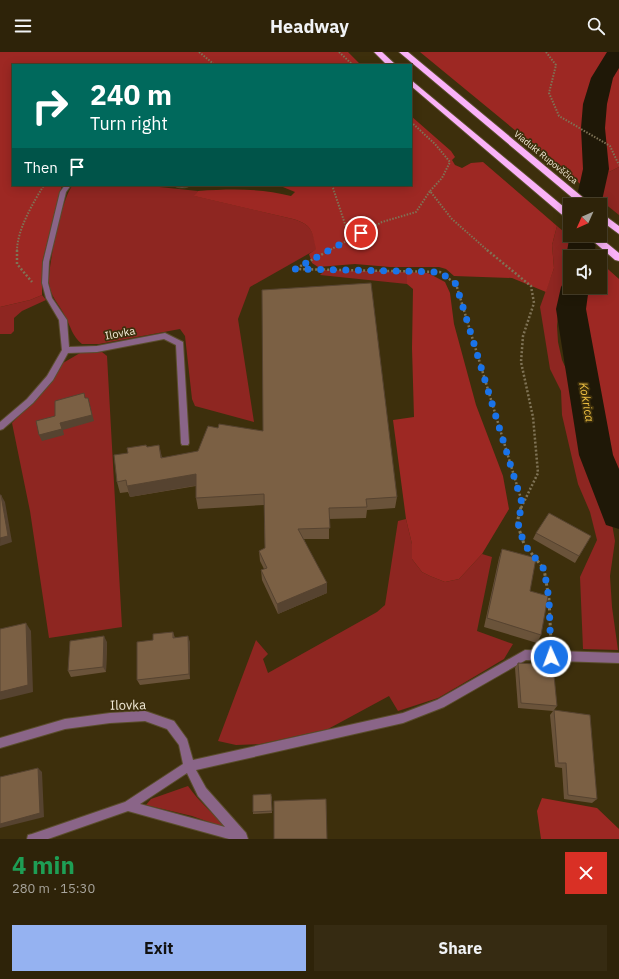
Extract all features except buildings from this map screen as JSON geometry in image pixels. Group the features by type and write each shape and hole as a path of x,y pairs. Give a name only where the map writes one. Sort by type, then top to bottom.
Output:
{"highway":[{"path":"378,52 391,64"},
{"name":"Viadukt Rupovščica","path":"402,52 578,198"},
{"path":"412,83 563,211"},
{"path":"607,221 619,231"},
{"path":"600,242 619,258"}],"street":[{"path":"0,427 30,401 50,378 66,350 63,320 49,298 45,283 46,262 63,192 67,186"},
{"name":"Ilovka","path":"66,350 97,349 165,336 180,344 185,443"},
{"path":"32,839 128,806 188,766 403,718 440,704 525,655 619,658"},
{"name":"Ilovka","path":"0,743 65,724 145,716 170,725 183,743 188,766 202,792 243,838"},
{"path":"128,806 243,838"}],"path":[{"path":"199,52 214,64"},
{"path":"340,52 351,64"},
{"path":"546,52 550,55 556,65 549,93 559,116 610,146 619,165"},
{"path":"412,123 435,144 450,162 442,178 430,191 416,212 382,222 295,269 440,272 456,284 522,503"},
{"path":"43,186 29,211 17,245 17,264 27,277 49,298"},
{"path":"332,186 350,239"},
{"path":"430,191 439,206 531,286 534,303 523,336 521,362 533,417 538,473 522,503 518,523 524,544 544,569 549,599 551,657"}],"shaded area":[{"path":"0,52 348,52 360,64 12,64 12,186 62,186 42,263 42,295 30,300 0,307"},
{"path":"420,52 614,52 600,73 594,87 589,114 591,145 584,187"},
{"path":"619,58 619,167 609,172 602,170 601,146 596,129 600,105 604,97 607,79"},
{"path":"412,117 451,151 455,157 452,160 455,165 462,168 471,163 483,162 557,226 552,245 554,268 546,292 512,278 454,276 446,269 439,267 390,267 355,264 318,267 312,263 309,254 316,249 312,233 308,226 293,219 194,196 198,191 222,190 256,190 291,196 295,192 280,186 412,186"},
{"path":"619,167 619,215 607,205 607,198 599,198 602,170 609,172"},
{"path":"72,186 150,186 198,191 195,196 293,219 308,226 314,237 317,249 250,287 238,319 254,422 195,406 192,399 185,336 180,329 99,344 82,344 76,338 53,296 49,283 49,274 56,232 64,203"},
{"path":"557,226 563,231 563,242 574,242 572,250 563,250 563,285 559,301 557,326 558,342 562,360 574,386 579,411 579,431 586,457 612,524 615,541 610,576 612,607 618,650 583,649 580,577 597,540 590,512 578,484 562,415 561,391 550,369 540,307 554,268 552,245"},
{"path":"607,268 619,279 619,482 611,462 605,420 586,337 583,309 588,294 607,294"},
{"path":"325,270 407,272 407,284 320,275"},
{"path":"407,272 428,273 445,282 450,293 454,324 476,405 503,476 509,509 482,554 459,579 445,582 422,572 412,559 412,544 406,519 393,420 414,417 412,348 413,289 407,284"},
{"path":"42,295 46,300 22,311 14,318 14,331 11,334 0,334 0,307 30,300"},
{"path":"102,352 107,356 122,627 49,638 30,511 12,423 51,382 63,363 80,353"},
{"path":"406,519 412,544 412,559 422,572 430,576 445,582 459,579 482,554 492,557 477,631 513,644 504,659 438,698 398,711 389,696 328,729 260,744 236,745 218,741 256,640 268,654 263,659 268,673 377,612 385,605 398,521"},
{"path":"188,786 197,798 226,828 192,816 146,805 151,799"},
{"path":"542,798 597,808 619,829 619,839 541,839 537,811"}],"waterway":[{"name":"Kokrica","path":"590,198 596,169 593,128 595,104 602,78 618,52"},
{"name":"Kokrica","path":"581,250 582,242"},
{"name":"Kokrica","path":"574,294 571,309 596,455 619,514"}],"route":[{"path":"361,233 295,269 440,272 456,284 522,503 518,523 524,544 544,569 549,599 551,657"}]}
